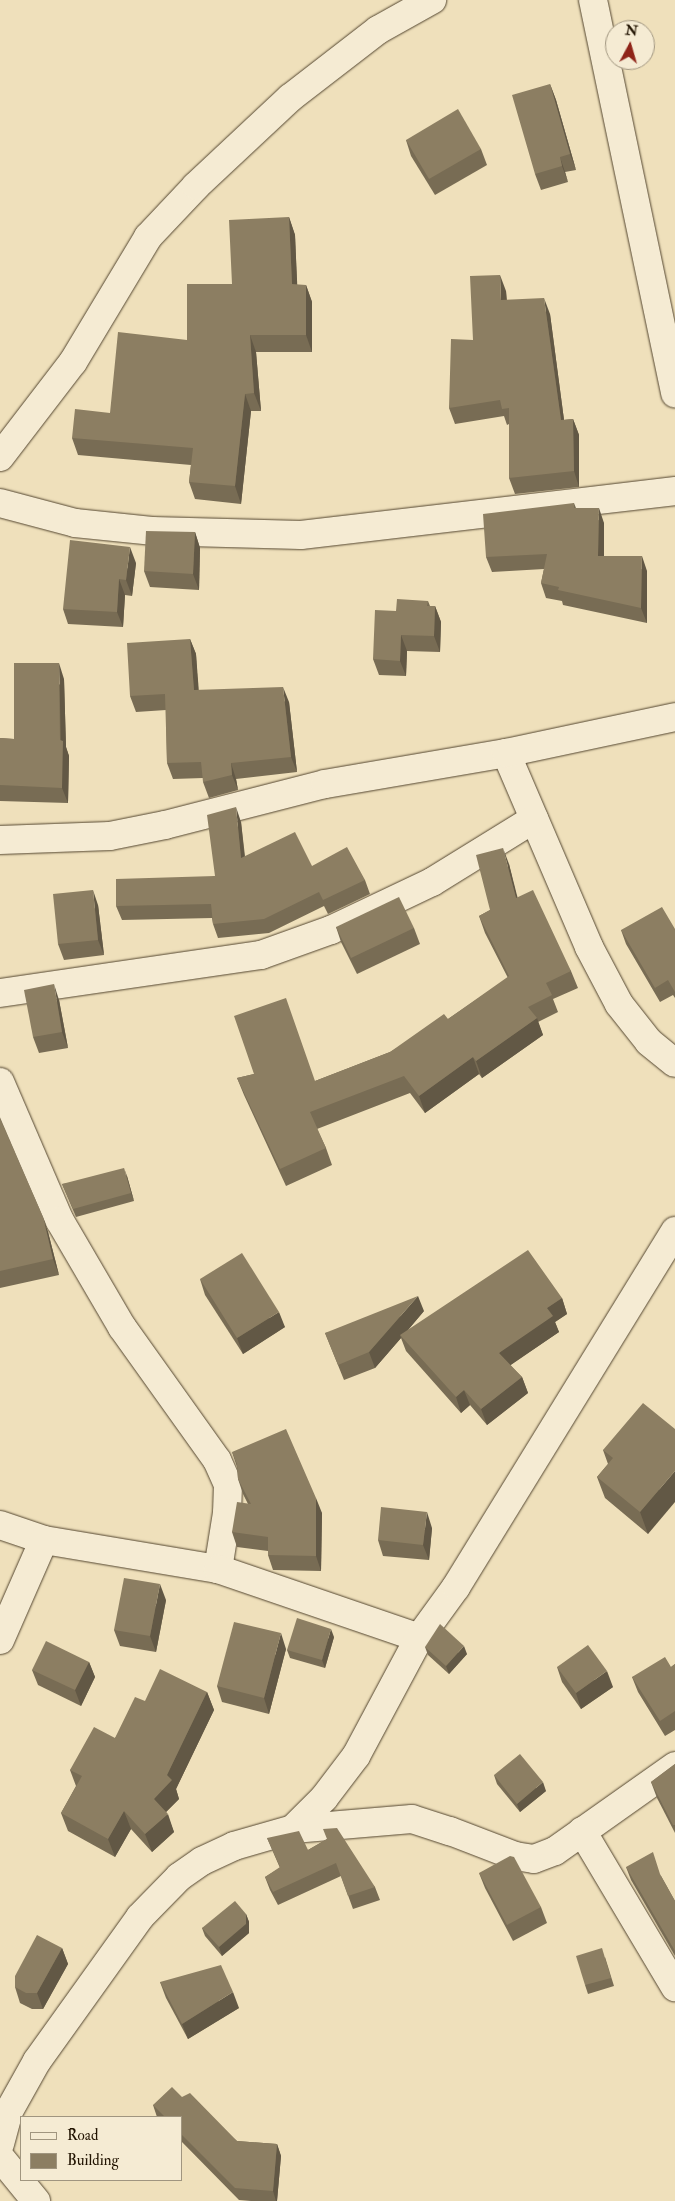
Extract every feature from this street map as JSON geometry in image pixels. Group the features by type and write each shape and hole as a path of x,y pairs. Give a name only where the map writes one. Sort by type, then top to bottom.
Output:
{"street":[{"path":"0,457 73,362 148,237 189,194 290,98 378,30 432,0"},
{"path":"593,0 675,394"},
{"path":"0,503 74,523 152,532 301,535 675,491"},
{"path":"0,840 110,836 174,823 325,784 506,753 675,717"},
{"path":"506,753 589,947 619,1004 649,1042 675,1063"},
{"path":"0,993 261,955 331,930 432,882 534,819"},
{"path":"0,1082 60,1221 122,1327 217,1460 228,1485 227,1513 218,1569"},
{"path":"293,1829 324,1798 356,1756 419,1638 456,1587 675,1231"},
{"path":"0,1524 44,1540 218,1569 419,1638"},
{"path":"0,1640 44,1540"},
{"path":"0,2144 10,2111 37,2061 140,1917 178,1878 202,1861 234,1846 293,1829 412,1819 434,1825 516,1856 534,1859 555,1851 675,1766"},
{"path":"582,1832 675,1987"},
{"path":"0,2157 36,2201"}],"building":[{"path":"550,84 570,154 560,157 562,166 535,174 512,95"},
{"path":"458,109 481,149 429,179 406,140"},
{"path":"289,217 292,284 306,285 306,335 250,335 254,393 245,394 235,486 189,482 193,448 72,438 75,409 110,413 118,332 187,340 187,284 232,284 229,220"},
{"path":"500,275 501,300 544,298 561,420 573,419 574,471 509,478 509,408 502,409 500,400 449,408 451,339 473,340 470,276"},
{"path":"574,503 574,508 599,508 598,556 642,556 641,608 558,590 559,587 541,583 547,554 486,557 483,514"},
{"path":"146,531 195,532 193,574 144,571"},
{"path":"70,540 130,547 126,580 119,579 117,612 63,609"},
{"path":"397,599 428,601 427,606 435,606 434,636 401,635 400,661 373,659 375,610 396,611"},
{"path":"190,639 194,690 283,687 291,757 231,763 232,775 203,782 201,762 167,763 165,694 130,696 127,643"},
{"path":"14,663 59,663 60,740 63,741 62,788 0,785 0,738 14,739"},
{"path":"236,807 241,858 295,832 312,866 347,847 365,880 323,900 319,892 264,919 213,924 211,904 116,906 116,879 215,876 207,815"},
{"path":"503,848 516,898 533,890 571,971 546,983 552,995 528,1007 537,1018 476,1061 473,1057 419,1096 404,1076 310,1112 326,1148 280,1169 237,1078 254,1074 234,1016 286,998 315,1081 390,1052 444,1014 448,1019 509,976 479,916 490,910 476,855"},
{"path":"93,890 98,940 58,944 53,894"},
{"path":"399,897 414,928 351,958 336,927"},
{"path":"662,907 675,929 675,992 668,980 655,988 621,930"},
{"path":"54,984 62,1032 33,1037 24,990"},
{"path":"0,1119 43,1217 53,1259 0,1271"},
{"path":"124,1168 131,1193 73,1209 62,1184"},
{"path":"528,1250 562,1298 547,1308 553,1316 499,1353 522,1377 481,1409 464,1390 456,1397 400,1335"},
{"path":"242,1253 279,1312 237,1338 200,1279"},
{"path":"418,1296 369,1352 338,1365 325,1333"},
{"path":"643,1403 675,1429 675,1471 640,1512 597,1477 613,1458 603,1450"},
{"path":"286,1429 316,1498 316,1556 268,1555 268,1537 232,1532 237,1502 251,1504 238,1479 237,1464 232,1452"},
{"path":"381,1507 427,1512 423,1545 378,1540"},
{"path":"124,1578 160,1584 150,1636 114,1630"},
{"path":"297,1618 331,1629 322,1660 287,1650"},
{"path":"234,1622 281,1633 264,1698 217,1686"},
{"path":"440,1624 464,1646 446,1666 425,1647"},
{"path":"46,1641 89,1662 75,1690 32,1670"},
{"path":"588,1645 607,1671 576,1693 557,1667"},
{"path":"665,1657 671,1667 675,1664 675,1711 660,1721 632,1677"},
{"path":"160,1669 207,1692 167,1775 172,1780 154,1799 168,1814 145,1834 124,1811 108,1839 61,1813 82,1776 70,1770 94,1727 115,1738 135,1697 145,1701"},
{"path":"520,1754 543,1782 517,1804 494,1775"},
{"path":"675,1764 675,1825 673,1825 651,1782"},
{"path":"337,1828 375,1887 348,1896 336,1863 273,1892 265,1877 280,1867 267,1838 299,1831 308,1850 327,1839 323,1829"},
{"path":"653,1852 660,1874 675,1901 675,1951 626,1867"},
{"path":"510,1856 514,1857 541,1907 507,1925 479,1873"},
{"path":"235,1901 246,1914 246,1924 219,1947 202,1928"},
{"path":"37,1935 62,1948 37,1993 26,1993 15,1987 15,1976"},
{"path":"602,1948 611,1978 585,1985 576,1956"},
{"path":"221,1965 233,1992 182,2024 160,1982"},
{"path":"172,2087 182,2097 190,2093 237,2141 277,2144 273,2191 235,2188 182,2135 182,2116 164,2116 153,2105"}]}
